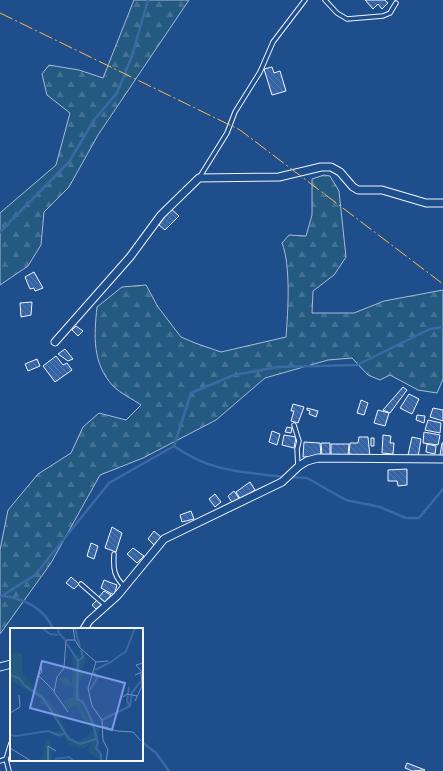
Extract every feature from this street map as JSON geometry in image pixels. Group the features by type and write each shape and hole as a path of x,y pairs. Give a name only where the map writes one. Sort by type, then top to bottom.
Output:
{"street":[{"path":"56,342 130,257 161,215 199,178 279,177 331,167 340,172 353,187 358,190 382,190 426,203 443,203"},
{"path":"85,628 89,621 125,587 164,539 282,482 307,461 318,458 443,459"},
{"path":"0,667 10,664"}],"lane":[{"path":"199,178 227,133 235,112 260,72 273,42 305,0"},
{"path":"325,0 337,13 347,19 387,15 396,3"},
{"path":"294,425 299,441 297,449 298,467"},
{"path":"114,554 113,568 118,580 125,587"},
{"path":"81,584 106,606"},
{"path":"9,771 6,759 10,746"},
{"path":"0,761 6,759"}],"green space":[{"path":"134,0 189,0 98,135 69,187 44,212 41,245 28,266 0,285 0,213 56,165 70,113 47,95 42,74 49,65 79,70 103,78"},
{"path":"324,175 330,176 339,191 346,257 334,275 313,291 312,313 354,313 384,301 443,290 443,379 437,393 418,390 390,375 380,380 368,375 352,358 328,360 265,378 216,420 143,458 100,475 51,563 0,634 0,550 8,510 38,474 71,453 83,427 99,413 126,420 141,405 113,386 101,368 95,339 97,307 122,287 146,285 158,307 181,337 195,343 221,352 286,337 288,276 282,243 289,235 306,236 312,215 312,179"}],"building":[{"path":"365,0 385,0 388,3 382,9 378,4 373,9"},
{"path":"272,67 274,73 280,71 286,91 272,95 264,69"},
{"path":"170,208 179,216 165,230 159,225"},
{"path":"34,272 43,288 35,291 34,288 30,289 25,277"},
{"path":"32,302 31,315 21,317 20,303"},
{"path":"76,326 83,331 78,336 72,330"},
{"path":"65,349 73,359 68,361 58,354"},
{"path":"56,356 63,365 67,363 72,370 55,382 43,366"},
{"path":"37,359 40,366 28,371 25,364"},
{"path":"403,387 407,390 390,413 383,410"},
{"path":"409,394 419,399 412,414 400,408"},
{"path":"361,400 368,403 364,415 357,413"},
{"path":"293,404 304,407 298,423 291,421 294,411 291,411"},
{"path":"307,408 318,411 316,417 309,414 310,411 307,410"},
{"path":"433,408 443,410 443,421 430,417"},
{"path":"378,410 389,413 385,426 374,423"},
{"path":"417,415 425,416 424,423 416,420"},
{"path":"428,420 441,423 440,433 425,430"},
{"path":"287,427 292,428 291,433 285,432"},
{"path":"272,431 280,434 277,445 269,442"},
{"path":"424,432 440,435 438,445 423,443"},
{"path":"284,435 296,437 294,448 282,445"},
{"path":"383,435 391,436 390,443 394,443 393,454 382,453"},
{"path":"359,437 368,437 370,457 349,454 350,443 358,443"},
{"path":"412,437 421,439 418,457 408,455"},
{"path":"371,438 374,438 374,446 371,446"},
{"path":"304,442 320,443 321,456 303,457"},
{"path":"321,443 330,443 330,455 322,455"},
{"path":"443,443 443,456 440,455"},
{"path":"331,444 349,444 348,455 331,455"},
{"path":"427,444 436,446 435,454 426,452"},
{"path":"407,469 407,485 398,486 397,481 388,481 388,470"},
{"path":"250,482 255,490 241,500 236,492"},
{"path":"234,491 240,500 233,504 228,496"},
{"path":"215,494 221,502 215,507 209,499"},
{"path":"191,511 194,519 182,522 180,515"},
{"path":"112,527 122,533 116,552 105,548"},
{"path":"154,531 161,537 154,545 148,539"},
{"path":"91,543 98,546 94,559 87,556"},
{"path":"133,548 144,556 137,563 127,554"},
{"path":"71,577 79,584 74,589 66,583"},
{"path":"104,580 117,585 114,595 101,588"},
{"path":"104,591 111,595 105,602 98,598"},
{"path":"97,600 102,604 96,609 92,605"},
{"path":"407,763 425,770 412,771 405,768"}],"waterway":[{"path":"0,232 69,162 94,120 117,93 132,56 148,0"},
{"path":"0,597 35,575 109,483 174,446 191,393 234,375 278,367 357,365 430,329 443,327"},
{"path":"174,446 187,455 214,466 241,472 285,477"},
{"path":"290,477 307,478 346,500 380,507 406,518 419,518 443,489"},
{"path":"3,596 19,599 33,606 45,616 52,628"},
{"path":"143,743 156,753 169,771"}],"power":[{"path":"0,13 240,130 443,284"}]}
